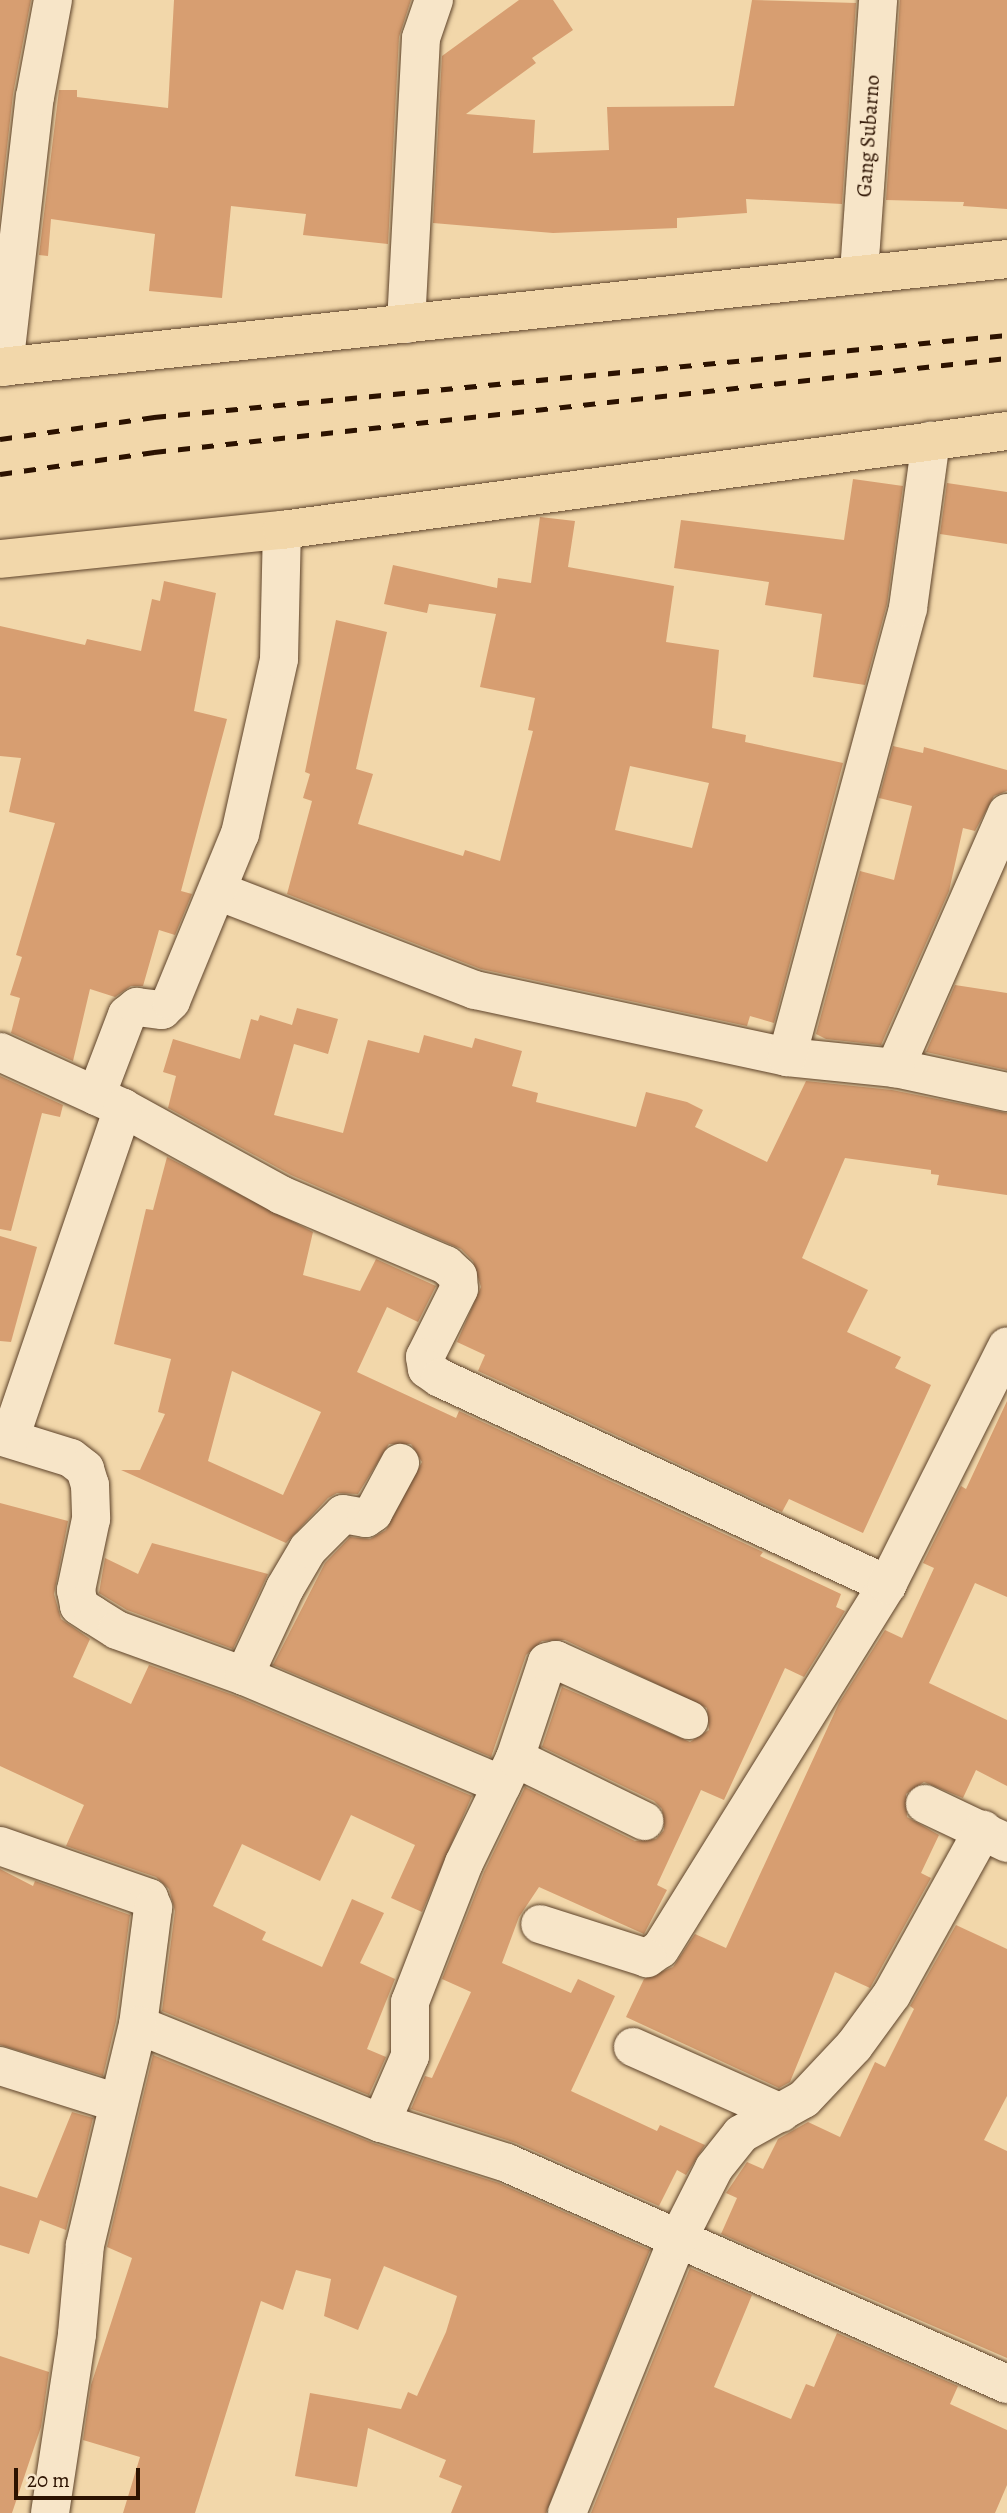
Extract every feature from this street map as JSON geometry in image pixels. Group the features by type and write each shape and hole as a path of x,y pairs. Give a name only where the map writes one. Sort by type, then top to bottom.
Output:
{"main road":[{"path":"2,367 1007,259"},
{"path":"0,559 282,530 1007,431"}],"street":[{"path":"2,367 33,111 53,0"},
{"path":"405,324 421,38 433,0"},
{"name":"Gang Subarno","path":"859,273 878,0"},
{"path":"787,1056 908,608 931,441"},
{"path":"282,530 279,659 240,834 171,1001 162,1010 137,1007 127,1015 110,1102 5,1437 71,1458 85,1469 90,1485 91,1519 76,1578 79,1605 117,1630 644,1821"},
{"path":"895,1068 1007,813"},
{"path":"218,891 475,990 787,1056 895,1068 1007,1092"},
{"path":"0,1052 110,1102 281,1195 446,1265 458,1276 459,1289 425,1357 427,1369 440,1378 887,1585"},
{"path":"540,1924 647,1958 660,1950 887,1585 1007,1346"},
{"path":"244,1676 308,1549 343,1514 366,1518 373,1513 400,1463"},
{"path":"381,2123 410,2056 410,2002 464,1863 508,1772 550,1660 689,1720"},
{"path":"567,2513 608,2422 677,2241 727,2148 741,2134 804,2099 832,2072 892,1994 995,1837 925,1804"},
{"path":"0,1846 149,1898 153,1908 149,1958 138,2025 117,2103 85,2245 56,2512"},
{"path":"138,2025 381,2123 507,2163 677,2241 1007,2384"},
{"path":"633,2048 780,2112"},
{"path":"0,2067 117,2103"}],"building":[{"path":"0,0 31,0 13,94 0,210"},
{"path":"174,0 411,0 399,37 388,244 303,235 306,214 231,206 222,298 149,291 155,234 51,219 48,256 39,255 59,90 77,90 77,97 168,108"},
{"path":"519,0 553,0 573,30 532,58 536,63 466,114 535,120 533,153 609,150 607,107 734,106 752,0 856,3 842,204 746,199 747,213 677,218 677,228 553,233 433,223 442,56"},
{"path":"900,0 1007,0 1007,209 963,206 964,202 886,200"},
{"path":"853,479 903,486 887,604 865,685 813,677 822,614 765,605 769,582 674,568 681,520 844,540"},
{"path":"947,483 1007,492 1007,544 940,534"},
{"path":"540,517 575,521 568,567 674,586 666,642 719,650 712,728 746,735 745,742 843,763 774,1023 750,1016 747,1026 481,969 287,894 312,801 303,798 310,774 305,772 336,620 387,632 356,769 373,774 358,824 463,856 465,850 500,861 533,731 528,730 535,698 480,687 496,614 429,604 427,613 384,604 393,565 497,588 498,578 531,583","holes":["630,766 709,783 692,848 615,830"]},
{"path":"164,581 216,593 194,711 227,719 181,891 192,894 175,935 159,930 143,986 131,986 115,997 90,989 73,1061 11,1033 20,998 10,995 22,957 16,955 55,823 9,812 21,758 0,756 0,626 85,645 87,639 141,651 152,599 160,601"},
{"path":"893,746 923,753 924,747 1007,770 1007,791 994,796 975,831 963,828 949,891 881,1045 826,1039 816,1034 860,871 894,880 912,806 879,798"},
{"path":"955,985 1007,993 1007,1070 926,1052"},
{"path":"297,1008 338,1019 328,1054 294,1044 274,1115 343,1133 368,1040 419,1053 424,1035 472,1048 475,1038 522,1051 512,1086 538,1093 536,1102 636,1127 646,1092 687,1102 703,1110 695,1127 767,1162 806,1081 892,1090 1007,1113 1007,1195 937,1185 939,1175 931,1174 931,1170 845,1158 802,1258 868,1290 847,1332 901,1357 895,1368 931,1385 863,1533 789,1499 782,1512 478,1371 485,1355 457,1342 481,1287 473,1261 461,1249 291,1175 168,1108 176,1076 163,1072 173,1039 240,1059 251,1019 258,1021 260,1015 292,1025"},
{"path":"0,1076 63,1105 60,1117 42,1113 11,1231 0,1229"},
{"path":"167,1157 313,1232 303,1275 360,1291 376,1259 436,1286 418,1322 387,1307 357,1372 456,1418 459,1411 763,1552 760,1556 841,1594 836,1607 845,1611 804,1677 785,1668 724,1800 701,1790 657,1885 667,1890 644,1934 539,1887 519,1917 502,1963 571,1993 578,1979 615,1996 571,2091 657,2131 660,2125 705,2145 686,2175 677,2170 659,2206 516,2143 411,2109 425,2076 432,2078 471,1992 442,1979 484,1872 525,1787 635,1841 656,1839 664,1830 662,1809 654,1801 542,1747 562,1687 690,1742 709,1730 707,1708 565,1640 542,1641 526,1655 491,1757 273,1665 325,1563 350,1537 370,1539 386,1530 422,1462 411,1444 389,1444 358,1494 337,1493 328,1498 286,1543 121,1470 140,1470 165,1414 158,1412 171,1359 114,1344 146,1209 153,1210","holes":["232,1371 321,1412 283,1495 208,1461"]},
{"path":"0,1236 37,1247 11,1342 0,1341"},
{"path":"1007,1401 1007,1597 975,1583 929,1683 1007,1720 1007,1786 976,1770 963,1798 924,1782 906,1794 907,1817 939,1835 921,1873 931,1878 870,1988 835,1972 790,2082 779,2088 626,2017 644,1979 673,1967 695,1934 726,1948 839,1703 885,1630 902,1638 934,1568 923,1563 961,1486 966,1489"},
{"path":"0,1503 68,1521 54,1594 61,1619 90,1639 73,1677 131,1704 149,1665 236,1696 472,1796 422,1912 391,1898 415,1845 351,1815 320,1881 242,1844 213,1906 266,1932 262,1940 322,1967 352,1899 384,1913 360,1963 395,1979 367,2049 386,2057 369,2095 162,2011 175,1911 169,1889 156,1877 66,1846 84,1805 0,1766"},
{"path":"152,1543 268,1574 233,1649 127,1610 99,1593 105,1558 138,1574"},
{"path":"0,1869 33,1886 35,1881 130,1915 116,2021 103,2076 0,2045"},
{"path":"956,1925 1007,1949 1007,2096 984,2140 1007,2151 1007,2358 721,2234 737,2198 726,2193 747,2162 763,2169 778,2139 808,2122 840,2137 875,2062 885,2067 914,2009 910,2006"},
{"path":"153,2055 373,2143 499,2183 650,2250 546,2513 451,2513 462,2486 439,2477 446,2460 368,2428 357,2487 295,2476 310,2393 401,2409 408,2392 417,2396 446,2332 457,2296 384,2266 358,2330 324,2316 331,2279 296,2270 283,2310 261,2301 195,2513 123,2513 140,2457 83,2440 91,2385 132,2258 107,2247"},
{"path":"72,2112 93,2118 66,2230 40,2220 29,2254 0,2245 0,2186 37,2198"},
{"path":"690,2268 752,2295 714,2387 791,2419 806,2384 814,2387 837,2333 958,2386 950,2404 1007,2430 1007,2485 995,2513 591,2513"},
{"path":"0,2356 49,2372 41,2427 12,2513 0,2513"}],"railway":[{"path":"0,439 154,417 1007,335"},
{"path":"0,474 154,452 1007,358"}]}
